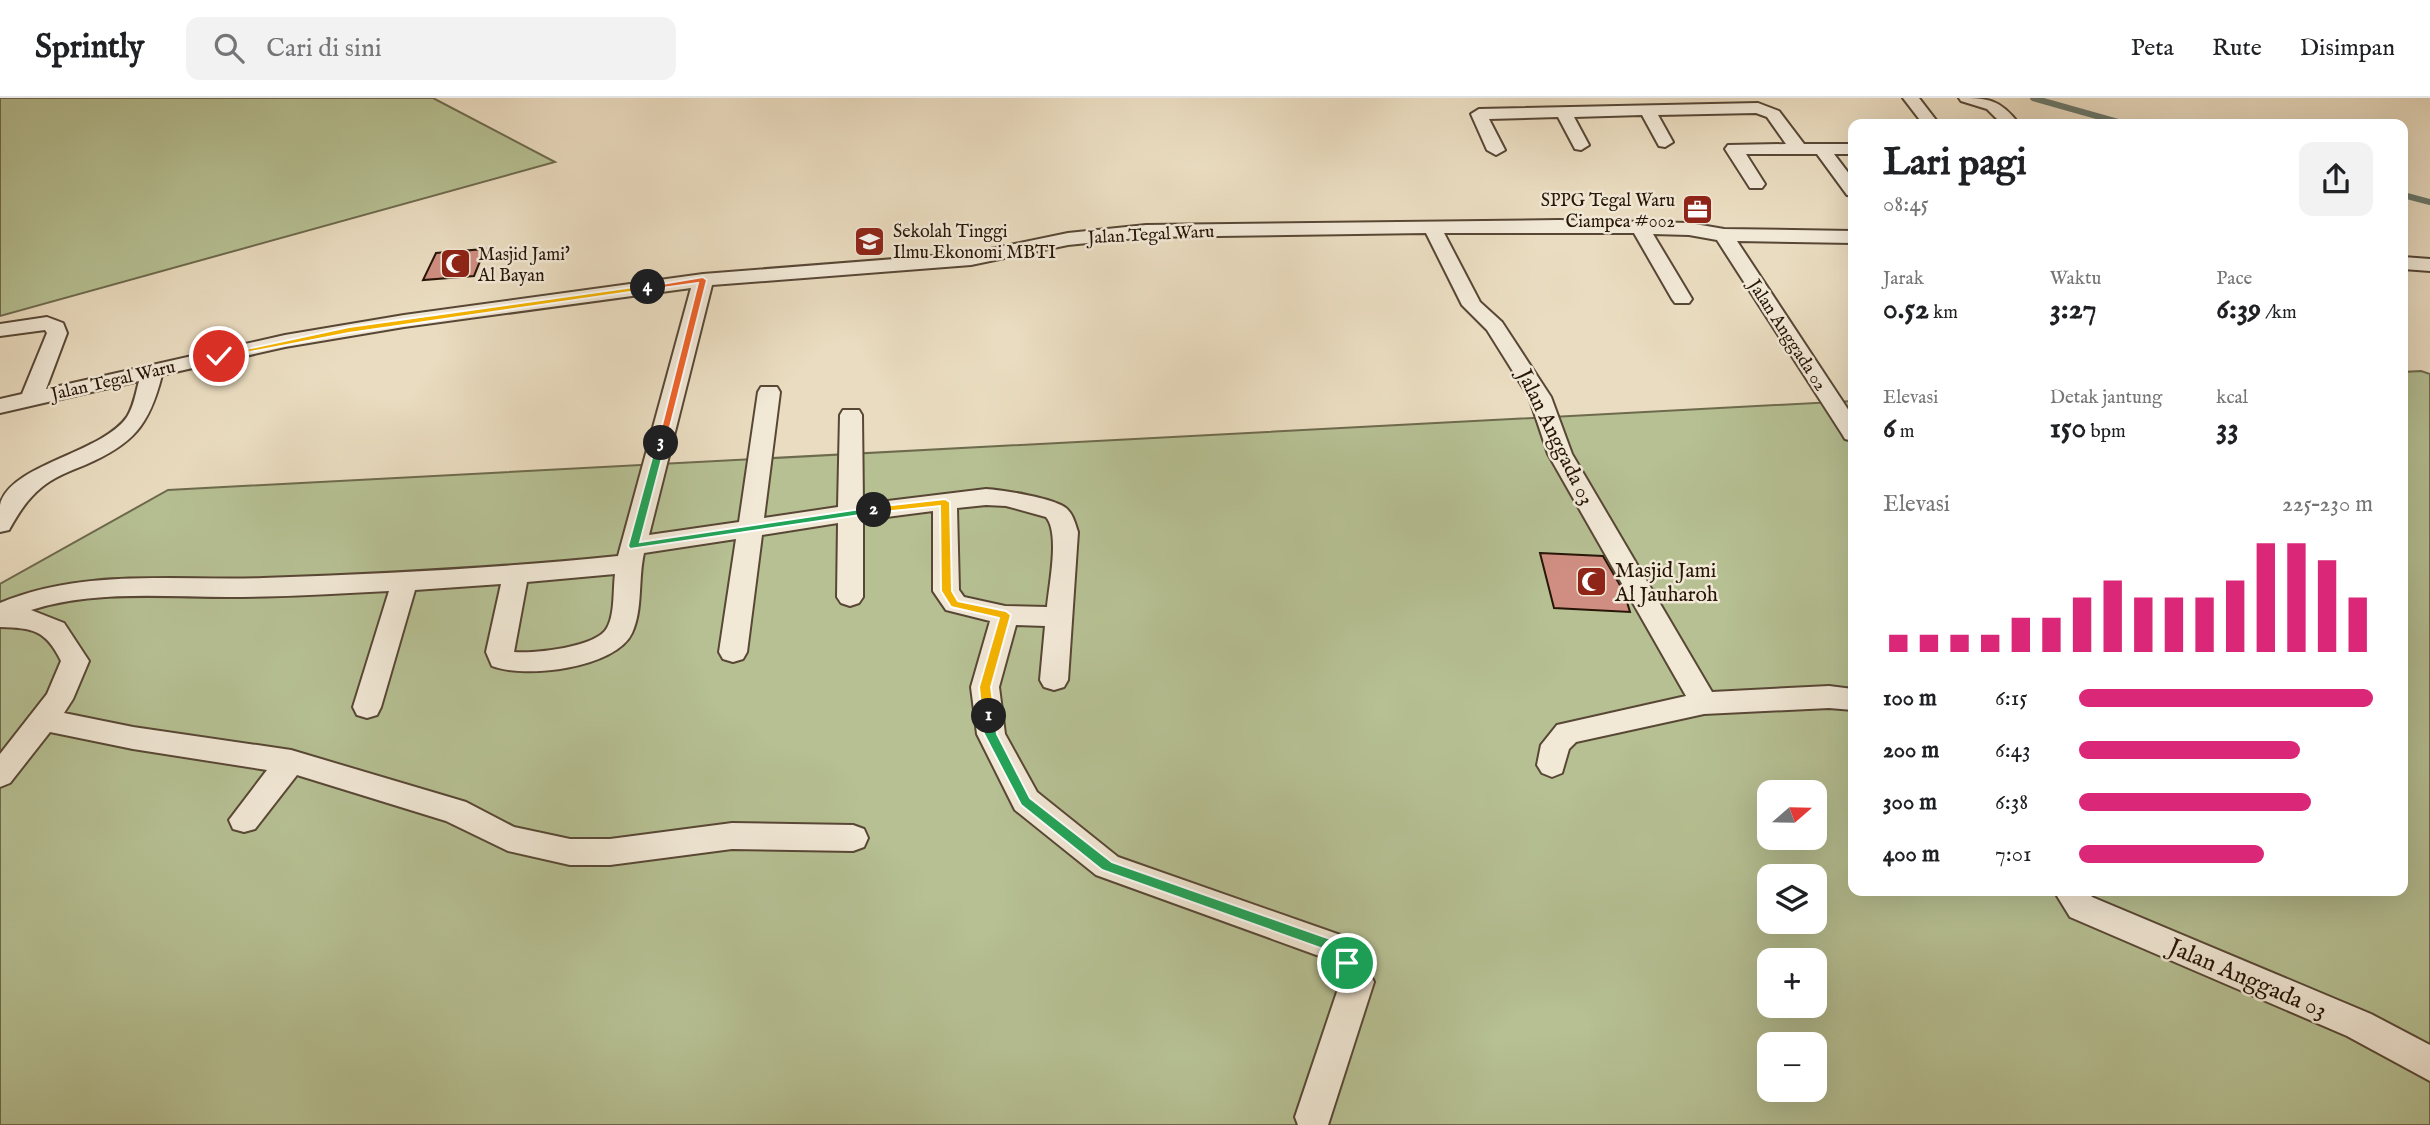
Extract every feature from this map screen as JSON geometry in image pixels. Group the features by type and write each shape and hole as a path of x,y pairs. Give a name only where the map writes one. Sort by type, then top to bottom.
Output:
{"street":[{"path":"1911,98 1927,119"},
{"path":"1967,98 1993,106 2006,119"},
{"path":"1647,110 1665,142"},
{"path":"1496,149 1479,114 1767,110 1798,148"},
{"path":"1563,112 1581,145"},
{"path":"1821,148 1848,184"},
{"path":"1756,184 1734,149 1848,149"},
{"name":"Jalan Tegal Waru","path":"0,406 153,370 349,330 703,280 947,261 1089,236 1146,231 1559,226 1689,229 1724,235 1848,237"},
{"path":"1640,228 1682,299"},
{"name":"Jalan Anggada 03","path":"1433,229 1472,305 1495,326 1540,397 1559,454 1704,703"},
{"name":"Jalan Anggada 02","path":"1724,235 1848,426"},
{"path":"2408,263 2430,265"},
{"path":"516,575 500,652 502,659 516,664 591,653 611,645 621,631 632,555 703,280"},
{"path":"0,330 47,323 56,327 57,333 31,399"},
{"path":"0,524 9,507 36,479 111,443 130,429 138,418 153,370"},
{"path":"733,652 769,391"},
{"path":"850,597 851,415"},
{"path":"0,616 15,606 119,587 242,588 404,583 516,575 851,513 1006,498 1055,511 1061,517 1066,532 1054,680"},
{"path":"945,502 946,591 955,604 1006,615 1059,617"},
{"path":"368,707 404,583"},
{"path":"1006,615 985,687 991,734 1026,801 1107,866 1334,947 1347,963 1356,982 1313,1117"},
{"path":"0,616 24,618 51,627 59,632 75,661 60,699 41,719 0,775"},
{"path":"1552,765 1555,745 1567,733 1704,703 1829,696 1848,699"},
{"path":"41,719 132,738 291,762 455,811 508,838 570,852 610,852 733,836 853,838"},
{"path":"244,820 291,762"},
{"name":"Jalan Anggada 03","path":"2073,896 2081,907 2359,1025 2430,1064"}],"green space":[{"path":"0,98 433,98 555,162 0,316"},
{"path":"2421,371 2430,374 2430,1125 0,1125 0,584 168,490 1848,401 1848,896 2408,896 2408,372"}],"building":[{"name":"Masjid Jami' Al Bayan","path":"485,249 474,276 423,280 436,253"},
{"path":"1540,553 1603,556 1624,592 1630,612 1554,608"}],"waterway":[{"path":"2033,98 2107,119"},
{"path":"2408,196 2430,202"}],"place":[{"name":"SPPG Tegal Waru Ciampea #002","path":"1698,210"},
{"name":"Sekolah Tinggi Ilmu Ekonomi MBTI","path":"870,241"},
{"name":"Masjid Jami' Al Bayan","path":"455,264"},
{"name":"Masjid Jami Al Jauharoh","path":"1592,582"}],"route":[{"path":"219,356 285,341 404,321 703,280 634,546 851,513 945,502 946,591 955,604 1006,615 985,687 991,734 1026,801 1107,866 1334,947 1347,963"}]}
